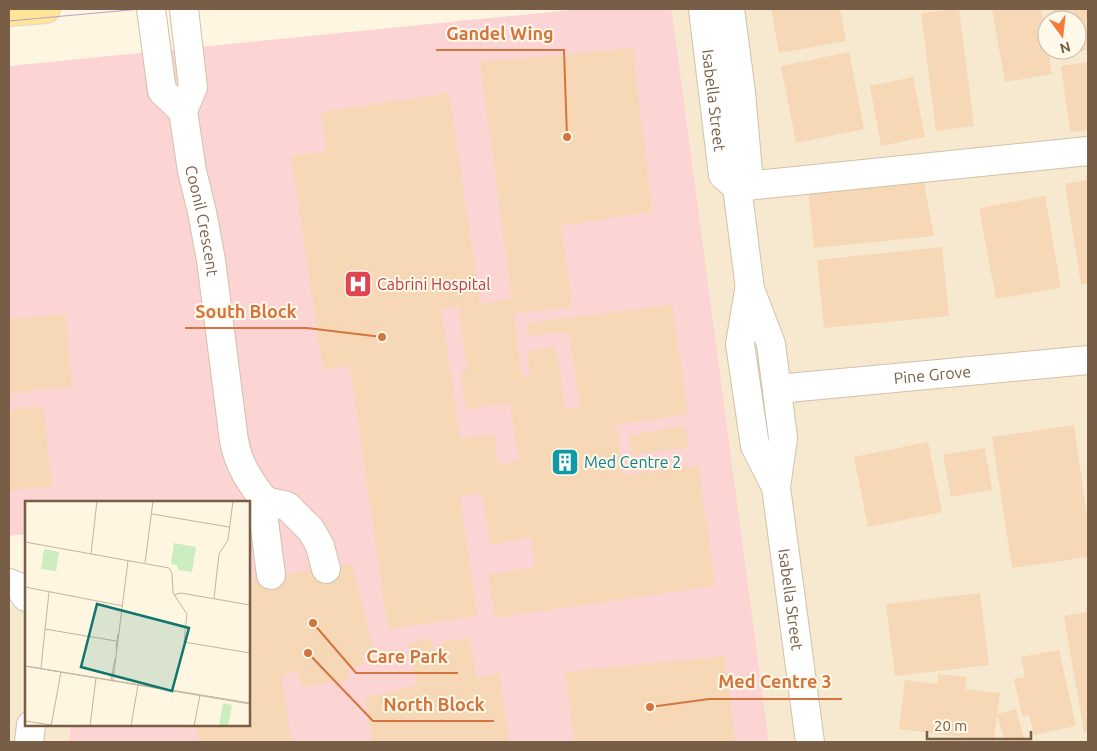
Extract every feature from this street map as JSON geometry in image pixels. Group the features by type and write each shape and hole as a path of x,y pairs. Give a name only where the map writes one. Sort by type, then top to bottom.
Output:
{"main road":[{"path":"9,12 46,9"}],"street":[{"path":"151,9 162,91 183,111 194,87 184,9"},
{"name":"Isabella Street","path":"703,9 723,175 737,187 750,289 771,344 783,438 776,487 810,742"},
{"name":"Isabella Street","path":"730,9 741,92 748,172 737,187"},
{"name":"Coonil Crescent","path":"183,111 192,171 208,244 235,447 243,491 265,501"},
{"path":"737,187 1088,151"},
{"name":"Isabella Street","path":"750,289 740,344 755,446 776,487"},
{"name":"Pine Grove","path":"777,389 1088,360"},
{"path":"271,575 264,521 265,501 287,506 311,530 320,546 326,569"},
{"path":"9,583 19,587 25,596"},
{"path":"29,742 30,726"}],"shaded area":[{"name":"Cabrini Hospital","path":"580,9 668,9 672,11 769,742 69,742 71,726 250,726 250,501 25,501 25,534 9,536 9,66"},
{"path":"682,9 1088,9 1088,742 769,742 672,11"},
{"path":"9,604 25,609 25,726 72,726 72,742 9,742"}],"building":[{"path":"771,9 840,9 846,41 779,53"},
{"path":"959,9 974,126 936,131 921,13"},
{"path":"992,9 1041,9 1037,10 1037,60 1050,60 1052,74 1005,82"},
{"path":"1088,9 1088,50 1087,10 1052,10"},
{"path":"633,48 652,212 550,227 561,226 572,307 514,314 522,378 530,376 527,351 556,347 565,409 580,406 569,332 527,336 526,323 672,305 688,414 616,425 623,475 698,465 715,586 495,618 488,575 535,567 531,538 490,544 482,494 460,496 477,616 388,629 350,366 323,370 291,156 327,151 321,112 449,93 480,303 472,305 512,299 480,62","holes":["459,307 467,370 460,372 466,409 510,403 519,461 498,464 495,434 460,438 441,309"]},
{"path":"849,52 864,129 796,143 781,66"},
{"path":"1088,62 1088,130 1070,132 1061,66"},
{"path":"913,77 925,137 881,146 870,86"},
{"path":"923,178 934,236 814,248 808,187"},
{"path":"1088,180 1088,283 1081,285 1065,184"},
{"path":"1045,196 1061,288 996,299 979,208"},
{"path":"942,247 949,316 824,328 817,260"},
{"path":"65,314 72,387 9,393 9,319"},
{"path":"43,406 52,486 9,491 9,410"},
{"path":"1074,425 1088,524 1088,557 1012,568 992,437"},
{"path":"685,426 689,447 632,455 629,435"},
{"path":"928,442 942,512 868,527 854,457"},
{"path":"985,448 992,490 951,497 943,455"},
{"path":"352,563 374,652 362,655 363,665 347,667 348,680 302,687 297,671 282,675 291,742 200,742 197,728 185,729 184,726 250,726 250,578 326,569"},
{"path":"980,593 989,665 895,676 886,604"},
{"path":"1088,612 1088,732 1084,733 1064,616"},
{"path":"431,638 435,656 442,654 440,642 469,638 477,678 499,673 509,742 372,742 365,698 416,685 409,644"},
{"path":"1059,650 1076,726 1034,735 1029,715 1022,716 1014,679 1025,677 1021,657"},
{"path":"725,656 735,742 575,742 565,672"},
{"path":"938,674 967,677 965,689 1000,693 994,741 899,729 905,680 937,684"},
{"path":"1016,709 1025,742 1005,742 997,714"}],"tram line":[{"path":"9,21 140,9"}],"place":[{"name":"Gandel Wing","path":"567,137"},
{"name":"Cabrini Hospital","path":"358,284"},
{"name":"South Block","path":"382,337"},
{"name":"Med Centre 2","path":"565,462"},
{"name":"Care Park","path":"313,623"},
{"name":"North Block","path":"308,653"},
{"name":"Med Centre 3","path":"650,707"}]}
